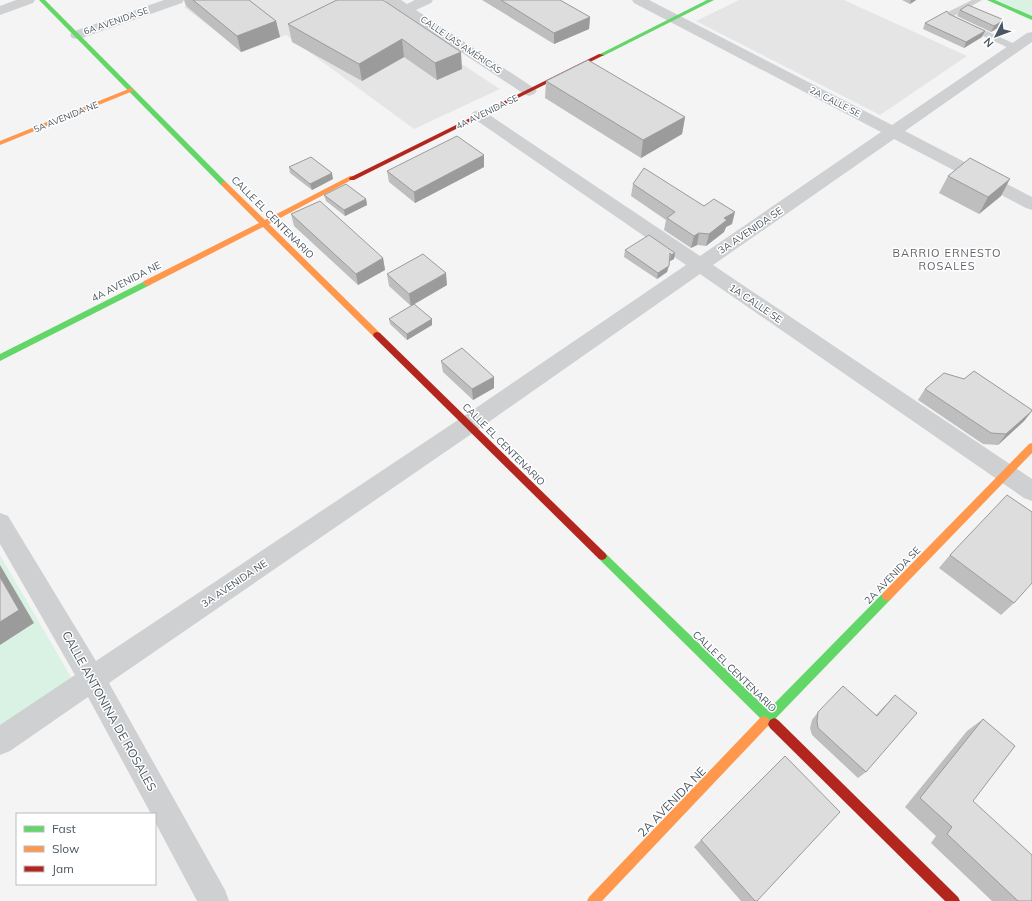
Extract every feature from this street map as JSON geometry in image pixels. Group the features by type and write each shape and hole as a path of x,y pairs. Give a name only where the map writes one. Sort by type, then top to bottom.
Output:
{"street":[{"path":"0,11 28,0"},
{"name":"CALLE EL CENTENARIO","path":"42,0 255,216 954,901"},
{"name":"6A AVENIDA SE","path":"77,35 178,0"},
{"name":"CALLE LAS AMÉRICAS","path":"392,0 529,91"},
{"path":"406,9 426,0"},
{"name":"2A CALLE SE","path":"639,0 1032,204"},
{"name":"4A AVENIDA SE","path":"263,223 711,0"},
{"path":"990,0 1032,18"},
{"name":"3A AVENIDA SE","path":"468,424 1032,36"},
{"name":"5A AVENIDA NE","path":"0,143 131,90"},
{"name":"1A CALLE SE","path":"479,115 1032,491"},
{"name":"4A AVENIDA NE","path":"0,358 263,223"},
{"name":"3A AVENIDA NE","path":"0,741 468,424"},
{"name":"2A AVENIDA SE","path":"768,718 1032,447"},
{"name":"CALLE ANTONINA DE ROSALES","path":"0,523 92,680 214,901"},
{"name":"2A AVENIDA NE","path":"593,901 768,718"}],"lane":[{"path":"978,0 951,14 950,17 1016,48"}],"shaded area":[{"path":"202,0 363,0 500,89 414,129 286,35 243,52 184,7"},
{"path":"739,0 844,0 967,56 880,115 696,21"}],"green space":[{"path":"996,0 1032,0 1032,16"},
{"path":"0,555 72,679 0,726"}],"building":[{"path":"193,0 249,0 276,21 237,36"},
{"path":"337,0 383,0 461,52 435,63 402,39 359,64 288,24"},
{"path":"501,0 560,0 590,17 554,33"},
{"path":"968,5 1004,20 994,26 960,10"},
{"path":"947,11 949,14 985,31 966,42 925,23"},
{"path":"588,60 685,117 643,140 546,81"},
{"path":"457,136 484,155 414,192 387,171"},
{"path":"311,157 332,173 310,184 289,167"},
{"path":"970,158 1010,179 988,197 948,176"},
{"path":"644,168 704,206 714,199 735,212 724,218 727,220 709,234 699,233 694,236 667,218 675,212 633,184"},
{"path":"346,184 366,199 344,210 324,195"},
{"path":"320,201 383,258 356,274 291,214"},
{"path":"649,235 675,253 671,255 670,253 669,266 658,273 625,250"},
{"path":"423,254 446,273 409,294 387,274"},
{"path":"414,304 432,319 407,334 389,319"},
{"path":"462,348 494,377 472,389 441,361"},
{"path":"974,371 1032,410 1006,434 991,433 925,389 944,373 964,379"},
{"path":"1007,495 1032,512 1032,583 1014,603 950,555"},
{"path":"0,577 19,610 0,622"},
{"path":"843,686 877,716 895,695 917,713 866,772 818,728 818,712"},
{"path":"983,719 1015,746 973,801 1032,855 1032,901 1018,901 947,834 952,827 920,798"},
{"path":"785,756 840,812 757,901 755,901 701,840"}],"traffic: fast":[{"path":"42,0 224,184"},
{"path":"601,55 711,0"},
{"path":"990,0 1032,18"},
{"path":"0,358 147,283"},
{"path":"602,556 774,724"},
{"path":"764,722 887,596"}],"traffic: slow":[{"path":"0,143 131,90"},
{"path":"147,283 352,178"},
{"path":"224,184 377,335"},
{"path":"887,596 1032,447"},
{"path":"593,901 764,722"}],"traffic: jam":[{"path":"352,178 601,55"},
{"path":"377,335 602,556"},
{"path":"774,724 954,901"}],"district":[{"name":"BARRIO ERNESTO ROSALES","path":"947,259"}]}
